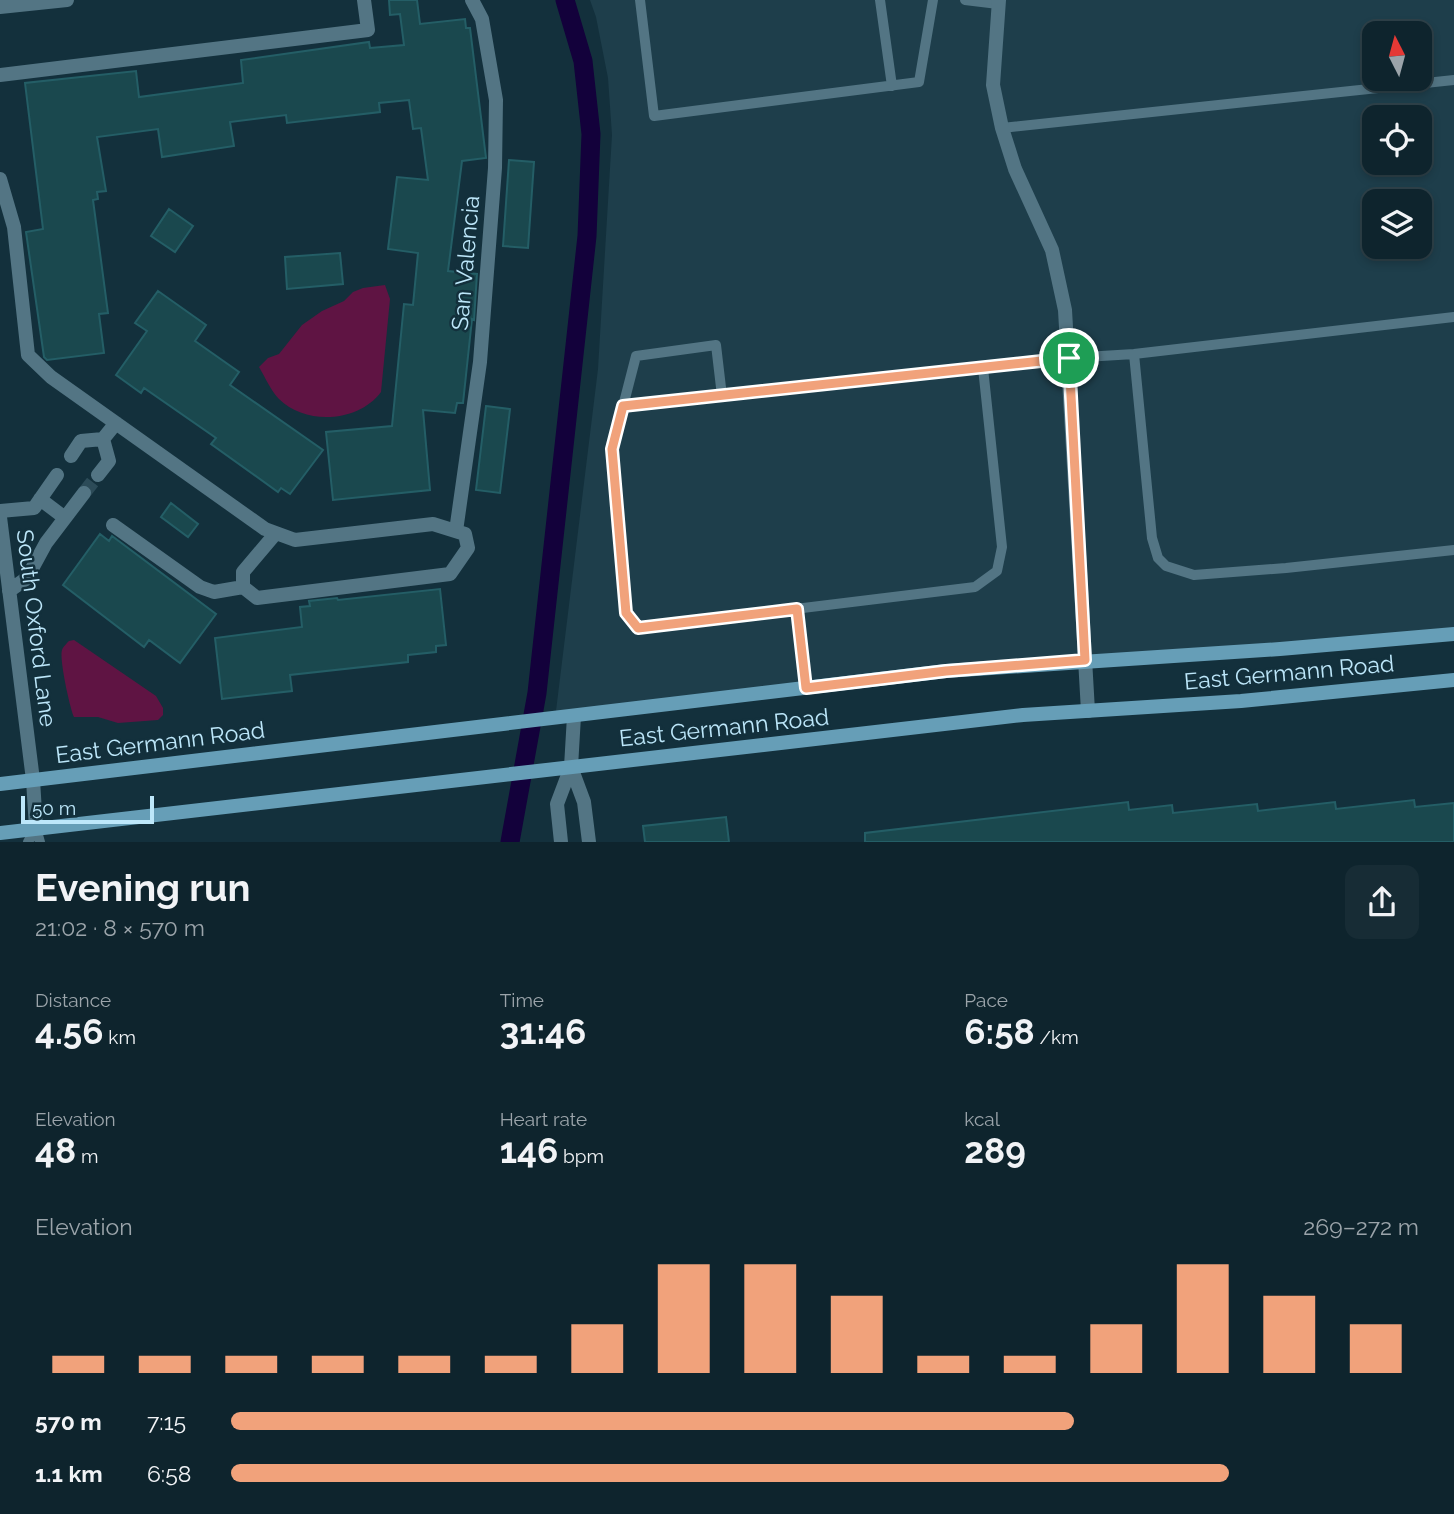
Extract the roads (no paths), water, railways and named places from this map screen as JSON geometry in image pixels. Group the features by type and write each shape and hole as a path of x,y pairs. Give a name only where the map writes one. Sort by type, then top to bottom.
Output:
{"main road":[{"name":"East Germann Road","path":"0,784 946,671 1280,649 1454,634"},
{"name":"East Germann Road","path":"0,833 38,835 546,769 1023,715 1241,702 1454,680"}],"street":[{"path":"0,7 67,0"},
{"path":"0,75 368,30 365,0"},
{"name":"San Valencia","path":"243,587 257,598 450,573 468,548 465,534 456,531 480,362 495,168 496,100 482,19 472,0"},
{"path":"998,2 993,85 1002,128 1015,169 1052,250 1065,310 1088,711"},
{"path":"0,179 14,227 28,355 51,377 265,529 295,540 433,524 456,531"},
{"path":"71,456 81,441 103,439 116,423"},
{"path":"98,475 109,461 103,439"},
{"path":"0,511 34,508 57,475"},
{"path":"9,591 27,578 46,543 84,493"},
{"path":"40,499 65,518"},
{"name":"South Oxford Lane","path":"0,525 38,835"},
{"path":"113,525 200,587 214,592 243,587 243,572 276,533"},
{"path":"561,842 557,804 571,767 574,716"},
{"path":"571,767 584,802 589,842"}],"lane":[{"path":"640,0 654,116 919,82 933,0"},
{"path":"880,0 892,86"},
{"path":"965,0 998,2"},
{"path":"1002,128 1454,80"},
{"path":"623,406 1069,358 1134,354 1454,317"},
{"path":"722,396 716,345 635,356 612,449 626,613 638,628 975,587 997,570 1002,547 983,368"},
{"path":"1134,354 1152,537 1158,558 1166,566 1194,575 1454,550"},
{"path":"797,609 806,688"},
{"path":"28,842 38,835"}],"waterway":[{"path":"510,842 537,693 587,236 591,134 583,61 565,0"}],"tunnel":[{"path":"84,493 98,475"}]}
